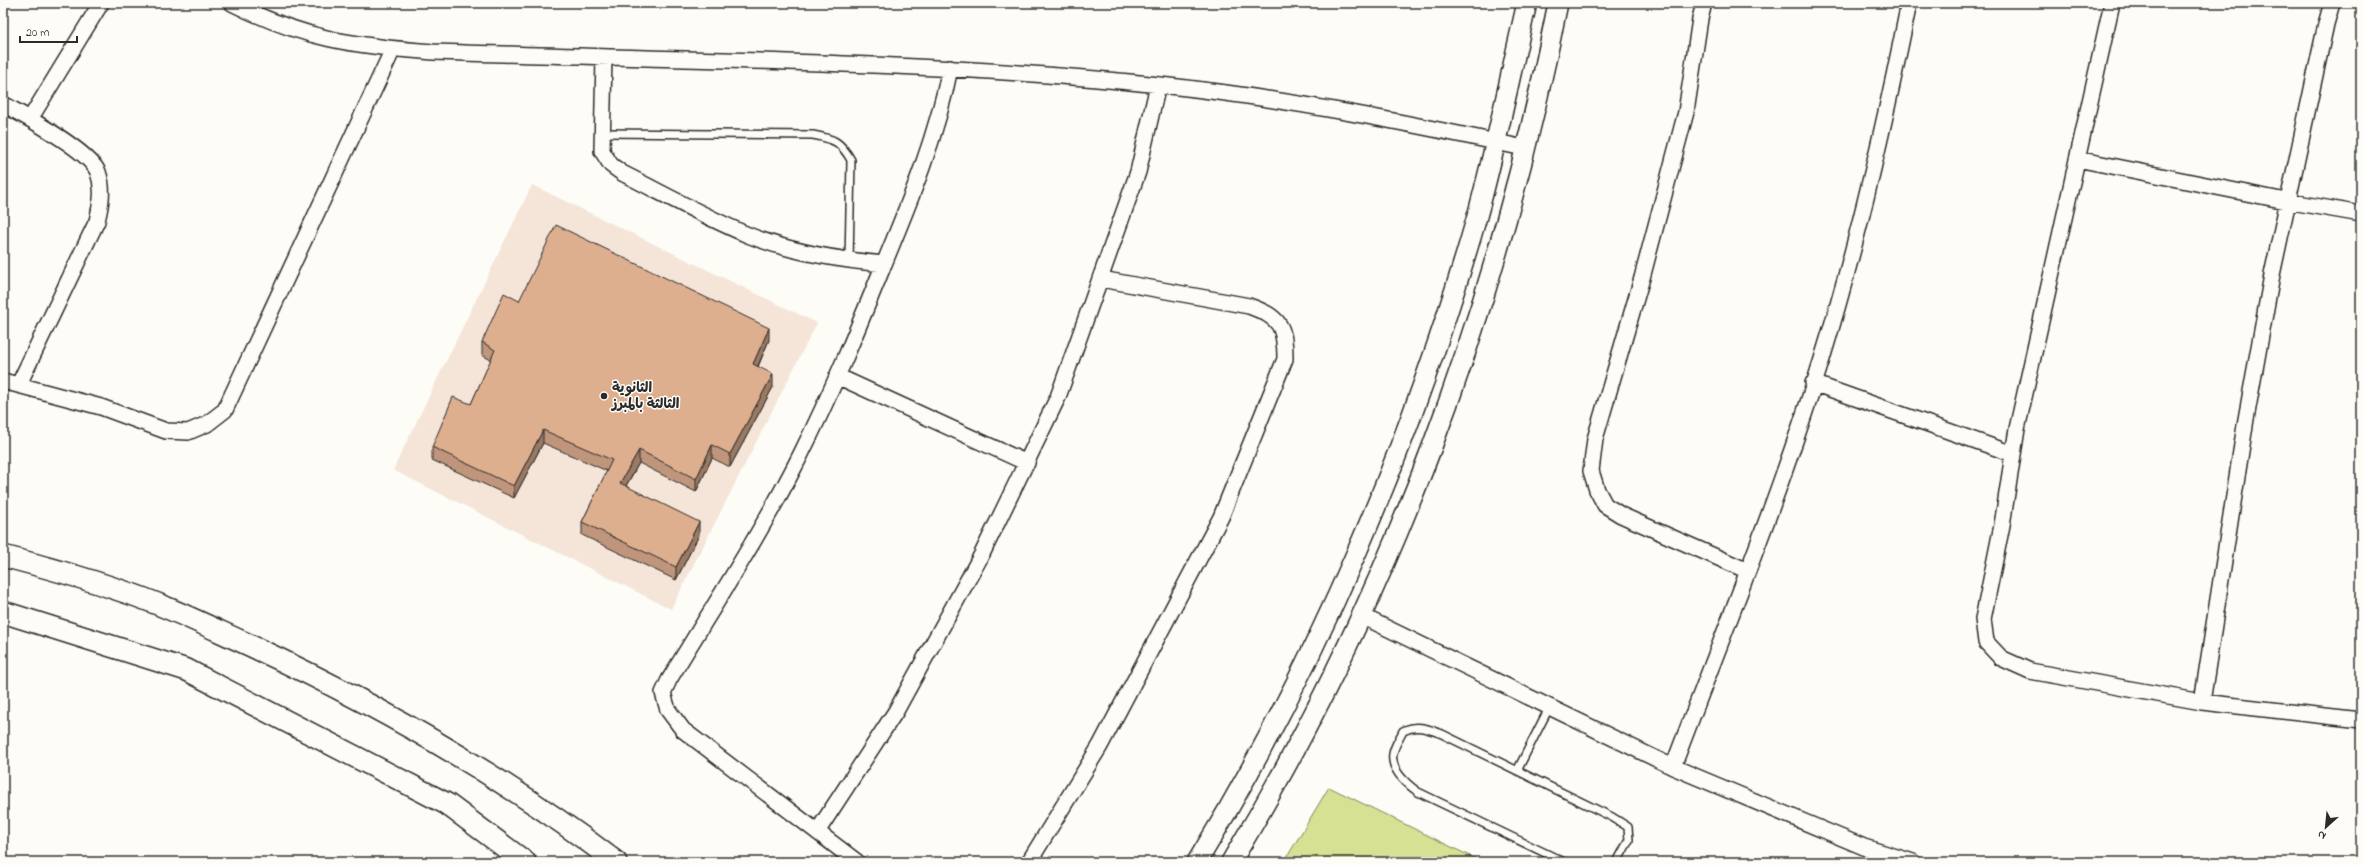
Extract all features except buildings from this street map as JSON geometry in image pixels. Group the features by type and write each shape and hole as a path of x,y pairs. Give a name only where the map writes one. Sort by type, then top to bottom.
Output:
{"main road":[{"path":"3,556 121,590 201,623 320,677 468,759 571,828 616,862"},
{"path":"3,612 187,670 447,804 525,862"}],"street":[{"path":"30,120 101,3"},
{"path":"232,3 268,21 299,32 343,43 393,49 950,68 1158,85 1327,109 1524,148"},
{"path":"1197,862 1250,769 1291,689 1335,601 1380,499 1446,317 1476,220 1496,142 1527,3"},
{"path":"1231,862 1276,784 1362,616 1444,415 1473,328 1524,148 1558,3"},
{"path":"1704,3 1686,112 1642,278 1596,439 1591,471 1605,504 1621,515 1748,571"},
{"path":"1672,767 1748,571 1813,383 1857,239 1884,126 1909,3"},
{"path":"2112,3 2012,454 1983,619 1986,642 2001,658 2030,670 2202,702 2361,720"},
{"path":"2202,702 2246,419 2286,201 2332,3"},
{"path":"3,381 19,384 101,408 166,431 188,432 207,424 225,410 393,49"},
{"path":"604,57 602,151 611,165 622,173 749,235 806,252 849,261 884,264"},
{"path":"857,862 683,730 668,710 663,693 669,680 764,522 801,454 837,376 884,264 934,132 944,102 950,68"},
{"path":"817,832 896,711 982,554 1058,397 1138,172 1158,85"},
{"path":"3,104 85,156 97,170 102,185 102,203 97,221 19,384"},
{"path":"2077,159 2286,201 2361,214"},
{"path":"1030,862 1100,746 1220,517 1285,359 1283,334 1279,323 1269,313 1249,306 1101,279"},
{"path":"837,376 1027,463"},
{"path":"1813,383 2012,454"},
{"path":"1362,616 1672,767 1864,847 1913,862"}],"lane":[{"path":"603,133 813,135 833,139 844,148 851,160 849,261"},
{"path":"1518,769 1549,708"},
{"path":"1564,862 1418,792 1403,781 1396,770 1392,755 1403,731 1413,727 1424,727 1518,769 1597,808 1628,827 1629,840 1617,862"}],"shaded area":[{"name":"الثانوية الثالثة بالمبرز","path":"532,185 817,323 671,609 393,470"}],"green space":[{"path":"1329,787 1482,862 1284,862"}],"place":[{"name":"الثانوية الثالثة بالمبرز","path":"604,396"}]}
